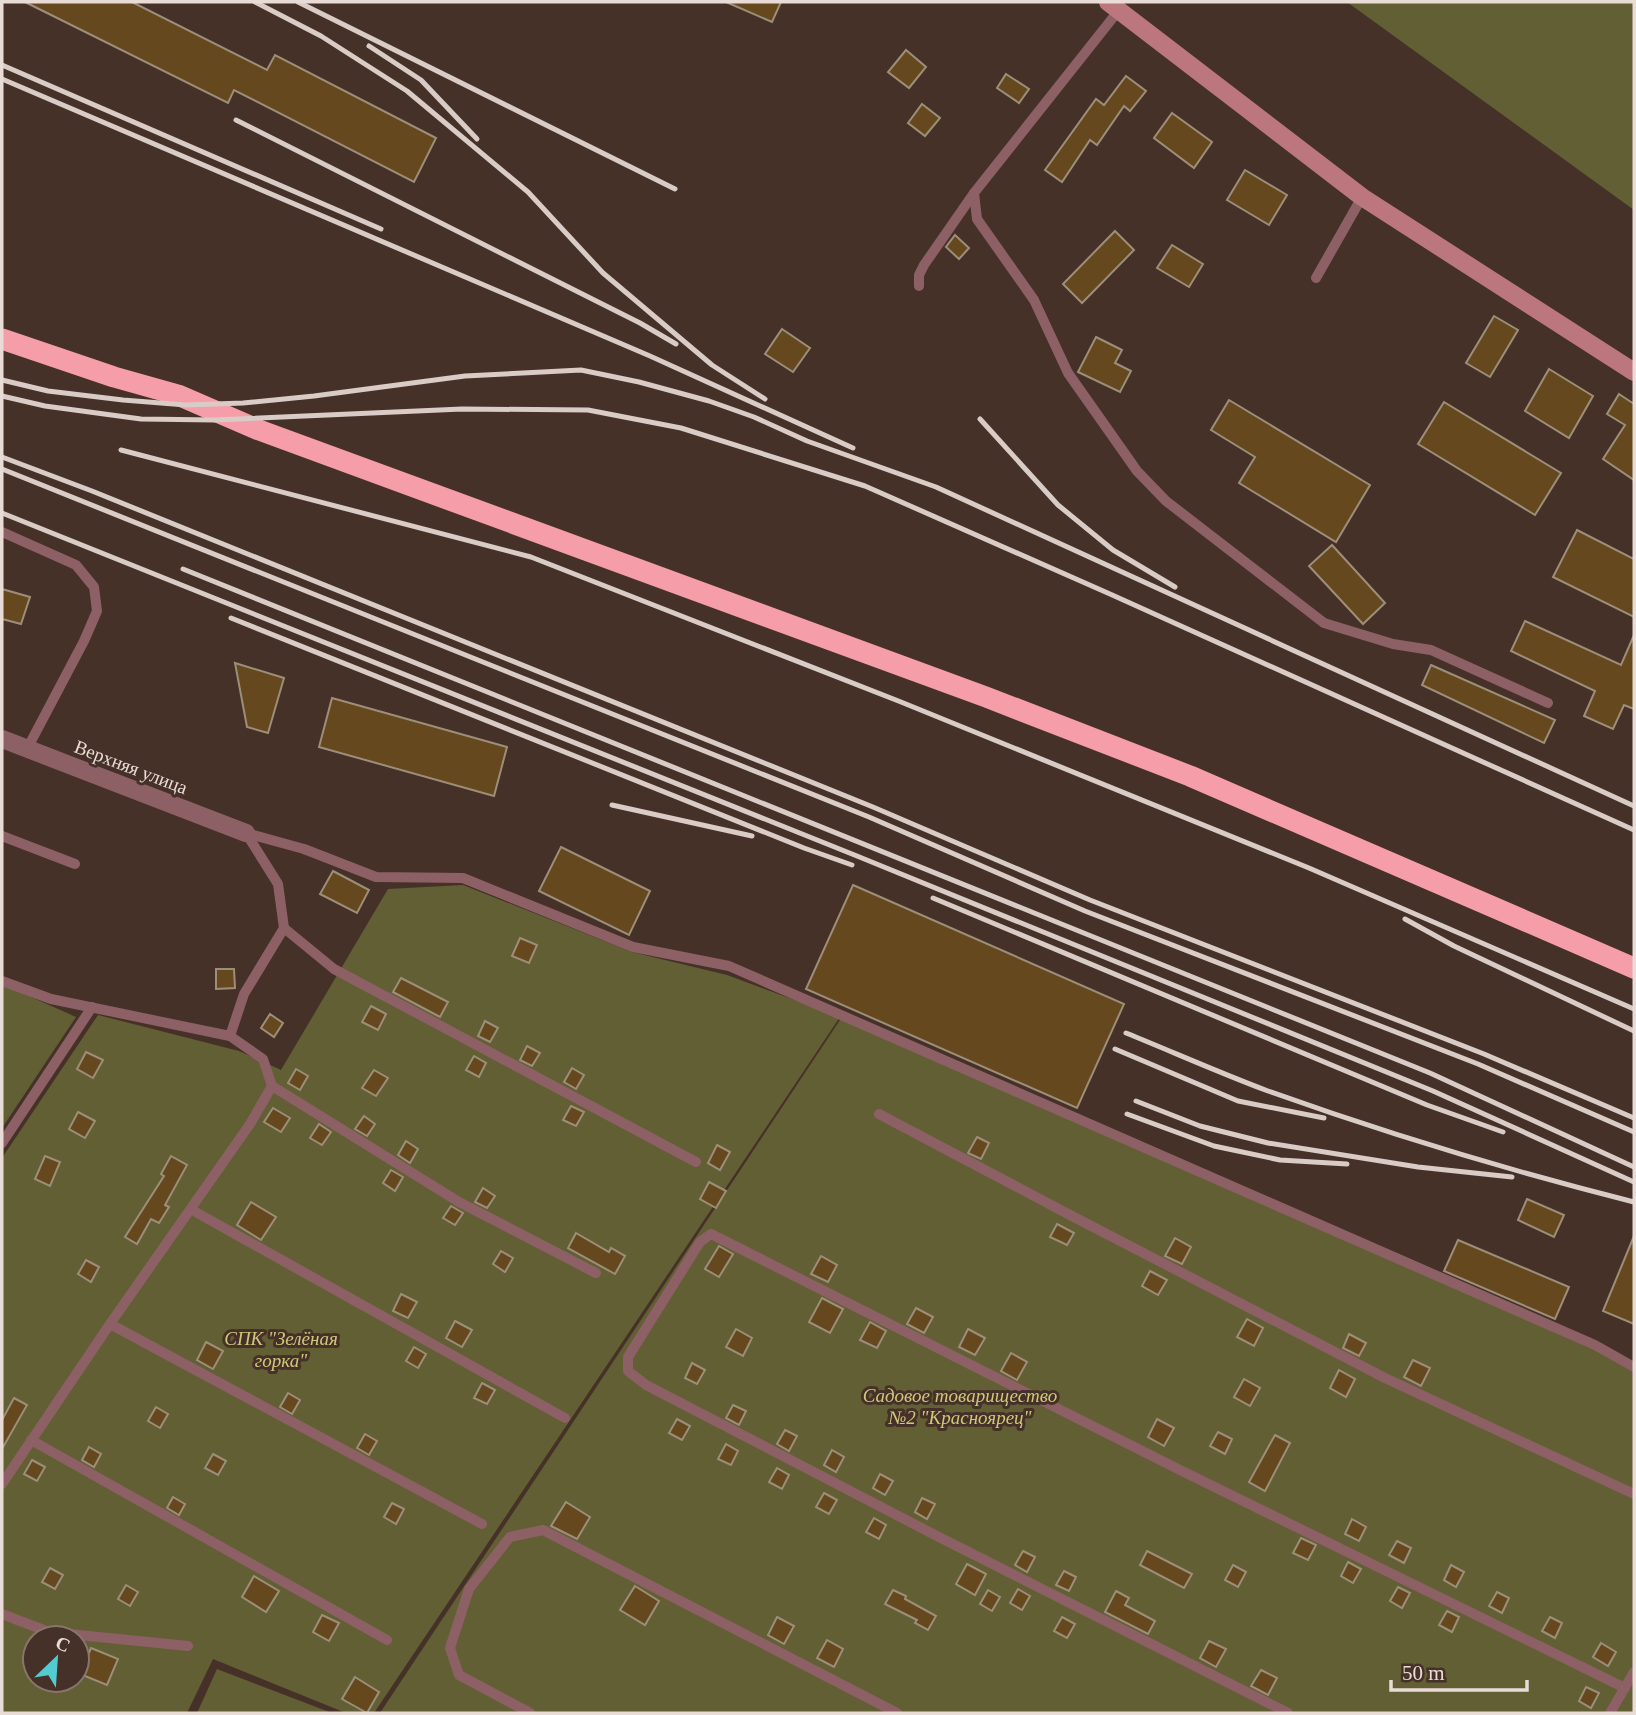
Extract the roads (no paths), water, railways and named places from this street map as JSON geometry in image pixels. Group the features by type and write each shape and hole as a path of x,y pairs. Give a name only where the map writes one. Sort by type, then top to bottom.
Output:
{"highway":[{"path":"2,339 178,396 259,430 998,702 1189,776 1634,968"}],"street":[{"path":"1114,6 1362,197 1634,372"},
{"name":"Верхняя улица","path":"2,739 246,834"}],"lane":[{"path":"919,286 919,275 924,265 974,193 1114,6"},
{"path":"974,193 977,219 1034,300 1068,373 1137,471 1166,501 1324,623 1393,644 1431,650 1548,703"},
{"path":"1316,278 1362,197"},
{"path":"2,532 76,565 94,587 97,611 27,749"},
{"path":"230,1036 244,994 284,928 278,884 246,834"},
{"path":"246,834 304,849 376,877 463,878 633,947 729,966 1595,1345 1634,1367"},
{"path":"2,836 75,864"},
{"path":"284,928 334,969 696,1163"},
{"path":"2,981 51,999 230,1036 263,1059 272,1086 460,1202 596,1273"},
{"path":"2,1143 92,1007"},
{"path":"2,1484 110,1324 192,1210 250,1124 272,1086"},
{"path":"879,1114 1385,1378 1634,1494"},
{"path":"192,1210 565,1418"},
{"path":"1288,1713 658,1391 628,1371 628,1357 701,1242 711,1234 1168,1464 1625,1688"},
{"path":"110,1324 482,1524"},
{"path":"31,1440 387,1640"},
{"path":"530,1713 459,1675 450,1648 470,1589 510,1537 543,1530 897,1713"},
{"path":"2,1614 49,1632 188,1646"},
{"path":"1610,1713 1634,1672"}],"railway":[{"path":"255,2 321,36 407,91 528,192 603,273 712,365 765,399"},
{"path":"298,2 675,189"},
{"path":"369,46 421,80 477,139"},
{"path":"2,65 381,229"},
{"path":"2,79 650,356 853,448"},
{"path":"236,120 640,323 676,344"},
{"path":"2,380 48,391 186,405 314,396 465,376 581,370 639,382 709,401 754,417 807,441 936,487 1634,806"},
{"path":"2,396 45,406 141,419 215,420 462,409 588,410 681,428 865,486 1634,830"},
{"path":"980,419 1058,505 1113,550 1175,587"},
{"path":"121,450 531,557 901,702 1309,868 1634,1009"},
{"path":"2,457 873,807 1090,900 1484,1054 1634,1118"},
{"path":"2,469 869,817 1085,911 1478,1064 1634,1132"},
{"path":"2,513 857,856 1433,1091 1634,1182"},
{"path":"183,569 1430,1073 1634,1167"},
{"path":"231,618 852,865"},
{"path":"612,805 752,836"},
{"path":"933,898 1427,1105 1503,1132"},
{"path":"1405,919 1454,946 1634,1031"},
{"path":"1126,1033 1313,1107 1496,1165 1634,1202"},
{"path":"1115,1049 1238,1101 1324,1118"},
{"path":"1136,1101 1200,1126 1268,1143 1418,1167 1512,1177"},
{"path":"1127,1114 1214,1146 1280,1160 1347,1164"}],"park label":[{"name":"СПК \"Зелёная горка\"","path":"281,1349"},
{"name":"Садовое товарищество №2 \"Красноярец\"","path":"960,1406"}]}
